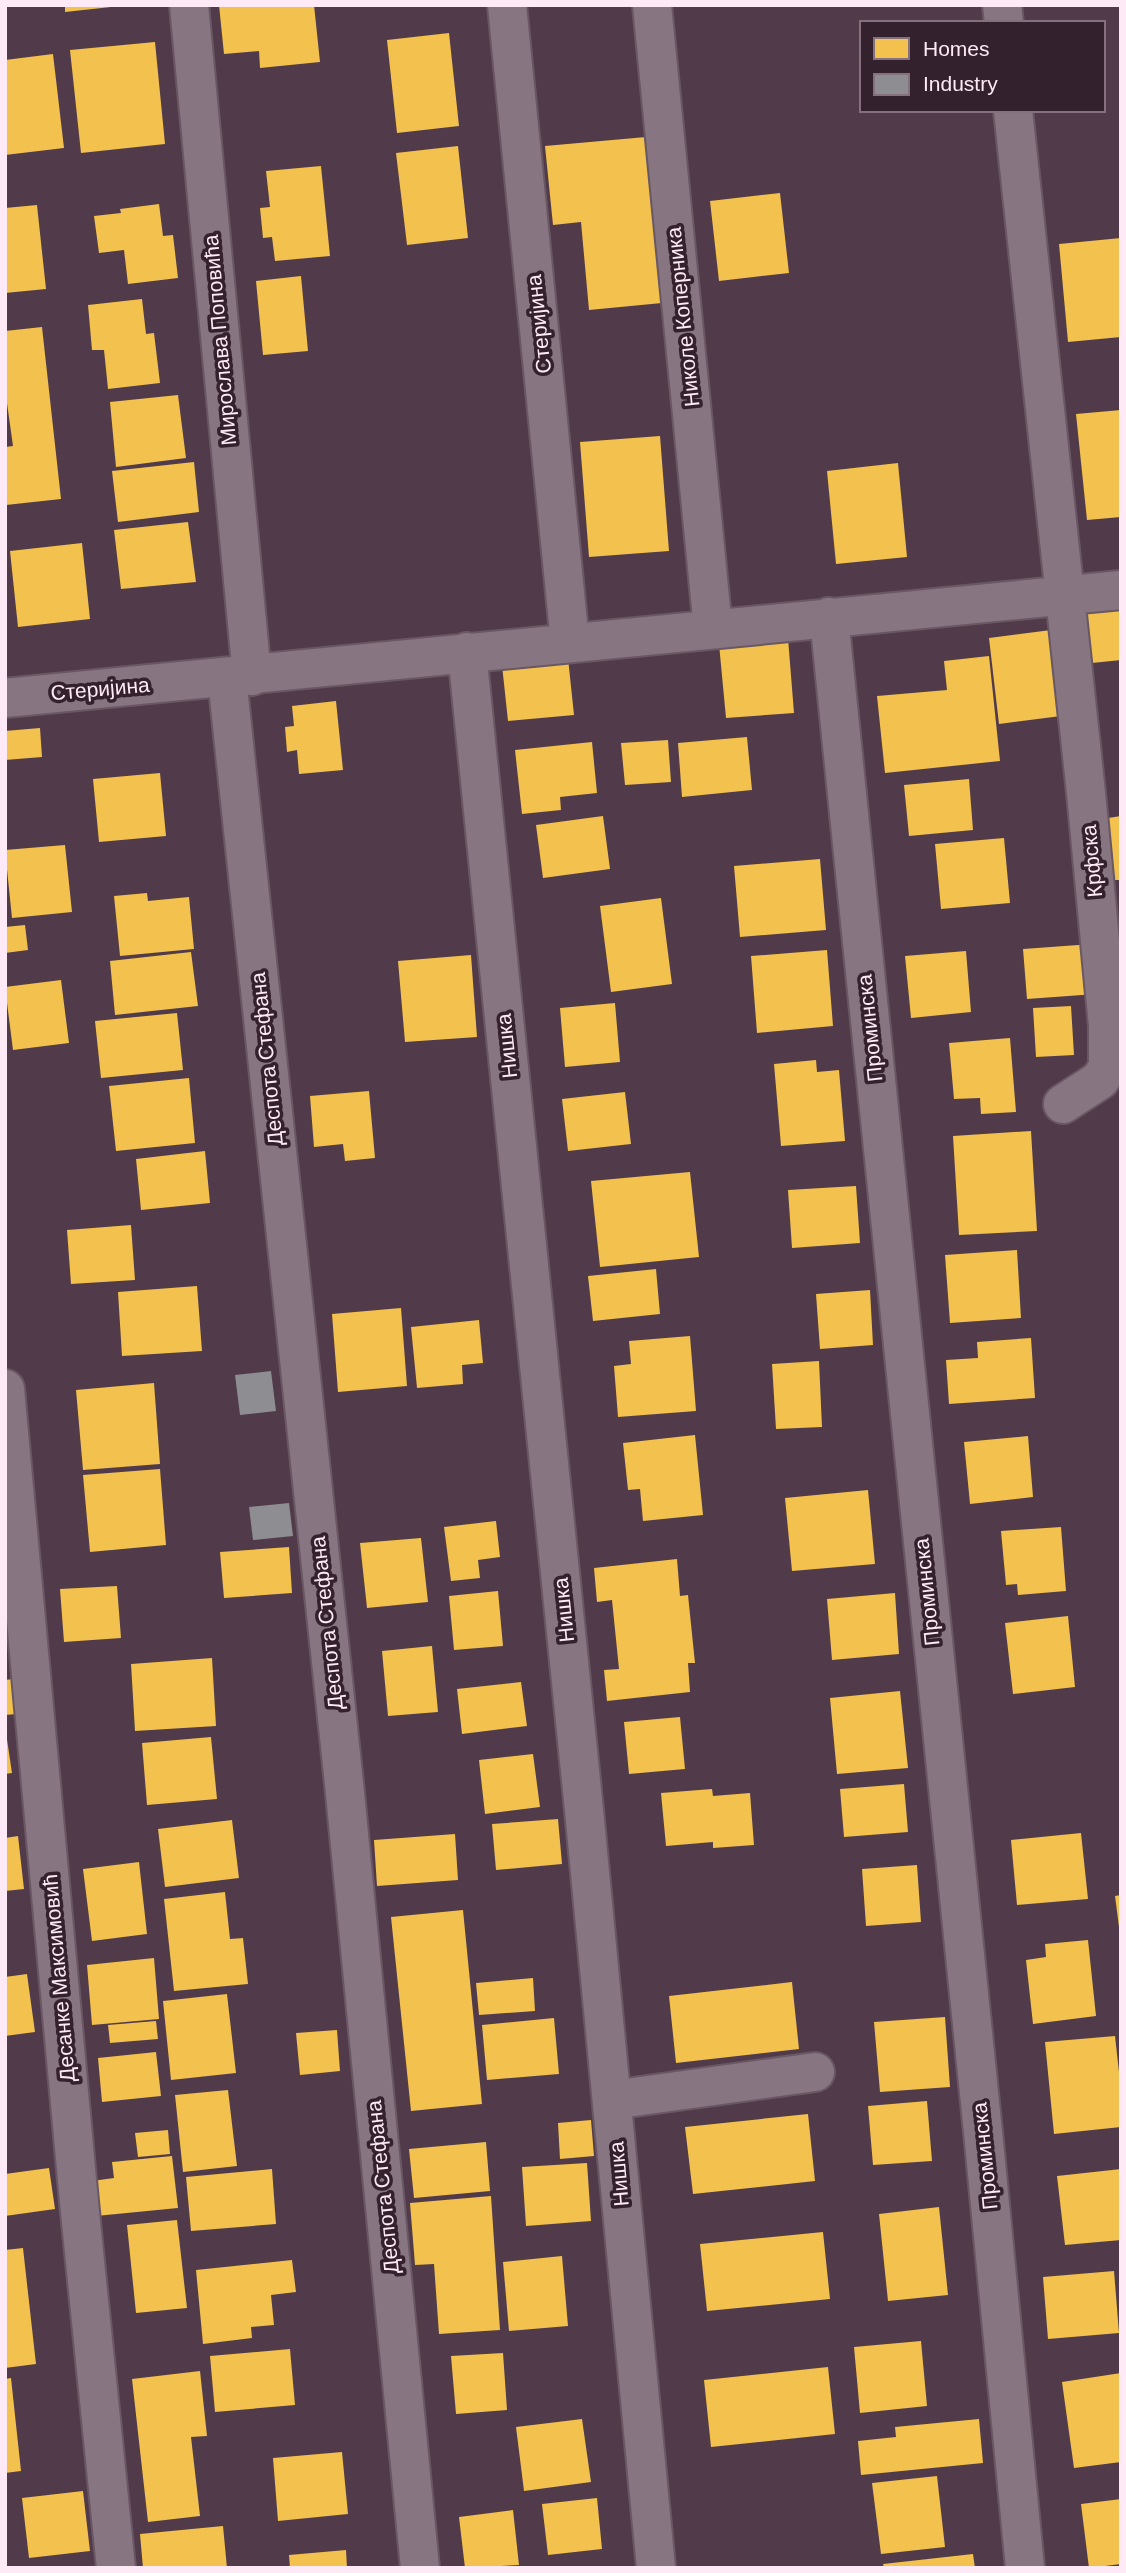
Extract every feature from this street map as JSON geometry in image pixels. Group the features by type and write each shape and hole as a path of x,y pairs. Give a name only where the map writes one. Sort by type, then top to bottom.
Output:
{"street":[{"name":"Мирослава Поповића","path":"188,5 239,677"},
{"name":"Стеријина","path":"508,5 570,643"},
{"name":"Николе Коперника","path":"652,5 713,629"},
{"path":"1013,112 1064,596"},
{"name":"Стеријина","path":"5,698 1121,590"},
{"name":"Крфска","path":"1063,1104 1100,1080 1108,1068 1109,1050 1086,793 1064,596"},
{"name":"Проминска","path":"829,617 1025,2568"},
{"name":"Нишка","path":"467,652 612,2100 656,2568"},
{"name":"Деспота Стефана","path":"239,677 420,2568"},
{"name":"Десанке Максимовић","path":"5,1389 116,2568"},
{"path":"612,2100 815,2072"}],"building: Homes":[{"path":"65,5 111,5 111,7 65,12"},
{"path":"219,5 314,5 320,62 260,68 259,51 224,54"},
{"path":"449,33 459,126 397,133 387,40"},
{"path":"155,42 165,144 81,153 70,50"},
{"path":"53,54 64,148 5,155 5,60"},
{"path":"646,137 662,303 589,310 581,222 553,225 545,146"},
{"path":"458,146 468,238 407,245 396,153"},
{"path":"321,166 330,256 275,261 272,237 263,238 260,208 270,207 266,171"},
{"path":"780,193 789,273 719,281 710,201"},
{"path":"159,204 163,236 173,235 178,278 128,284 124,250 99,253 94,216 121,213 120,209"},
{"path":"37,205 46,289 5,293 5,208"},
{"path":"1121,238 1121,337 1068,342 1059,244"},
{"path":"301,276 308,351 263,355 256,281"},
{"path":"142,299 146,334 154,333 160,383 108,389 104,350 92,350 88,305"},
{"path":"42,327 61,499 6,505 5,447 13,446 5,389 5,331"},
{"path":"178,395 186,458 116,467 110,402"},
{"path":"1121,410 1121,517 1087,520 1076,414"},
{"path":"660,436 669,551 589,557 580,442"},
{"path":"194,462 199,512 118,522 112,471"},
{"path":"898,463 907,557 836,564 827,471"},
{"path":"188,522 196,582 121,589 114,530"},
{"path":"82,543 90,619 18,627 10,551"},
{"path":"1121,603 1121,660 1092,663 1085,607"},
{"path":"1051,630 1061,716 999,724 989,638"},
{"path":"788,638 794,713 726,718 719,644"},
{"path":"989,656 1000,761 885,773 877,696 947,690 944,661"},
{"path":"568,658 574,715 508,721 502,665"},
{"path":"336,701 343,770 299,774 297,750 287,752 285,727 294,726 292,706"},
{"path":"40,728 42,757 5,760 5,731"},
{"path":"747,737 752,790 682,797 678,743"},
{"path":"668,740 671,782 625,785 621,743"},
{"path":"592,742 597,793 560,797 561,810 522,814 515,750"},
{"path":"160,773 166,836 99,842 93,779"},
{"path":"969,779 973,830 909,836 904,785"},
{"path":"603,816 610,869 543,878 536,825"},
{"path":"1121,816 1121,880 1114,880 1108,818"},
{"path":"1004,838 1010,903 941,909 935,844"},
{"path":"65,845 72,912 12,918 5,850"},
{"path":"820,859 826,930 740,937 734,866"},
{"path":"147,893 148,901 189,897 194,949 120,956 114,896"},
{"path":"661,898 672,984 611,992 600,906"},
{"path":"25,925 28,950 5,953 5,927"},
{"path":"1092,944 1096,994 1027,999 1023,949"},
{"path":"827,950 833,1026 757,1033 751,956"},
{"path":"966,951 971,1012 911,1018 905,956"},
{"path":"191,952 198,1006 115,1015 110,961"},
{"path":"471,955 477,1037 405,1042 398,961"},
{"path":"61,980 69,1043 13,1050 5,987"},
{"path":"615,1003 620,1062 565,1067 560,1008"},
{"path":"1071,1006 1074,1055 1036,1057 1033,1008"},
{"path":"177,1013 183,1070 101,1078 95,1021"},
{"path":"1010,1038 1016,1112 981,1114 980,1098 954,1099 949,1043"},
{"path":"816,1060 817,1072 839,1070 845,1141 781,1146 774,1064"},
{"path":"189,1078 195,1143 116,1151 109,1086"},
{"path":"369,1091 375,1158 345,1161 343,1144 314,1147 310,1096"},
{"path":"625,1092 631,1144 568,1151 562,1099"},
{"path":"1031,1131 1037,1231 959,1235 953,1136"},
{"path":"205,1151 210,1203 141,1210 136,1159"},
{"path":"690,1172 699,1257 600,1267 591,1181"},
{"path":"856,1186 860,1243 792,1248 788,1190"},
{"path":"131,1225 135,1280 71,1284 67,1230"},
{"path":"1017,1250 1021,1318 950,1323 945,1255"},
{"path":"656,1269 660,1314 593,1321 588,1276"},
{"path":"197,1286 202,1351 122,1356 118,1292"},
{"path":"870,1290 873,1345 820,1349 816,1294"},
{"path":"401,1308 407,1386 338,1392 332,1314"},
{"path":"479,1320 483,1363 462,1365 463,1384 417,1388 411,1327"},
{"path":"690,1336 696,1411 618,1417 614,1366 631,1364 629,1341"},
{"path":"1031,1338 1035,1398 949,1404 946,1360 978,1358 977,1342"},
{"path":"819,1361 822,1427 776,1429 772,1364"},
{"path":"154,1383 160,1464 83,1470 76,1390"},
{"path":"695,1435 703,1515 643,1521 640,1489 628,1490 623,1443"},
{"path":"1028,1436 1033,1497 970,1504 964,1442"},
{"path":"160,1469 166,1545 90,1552 83,1475"},
{"path":"868,1490 875,1564 792,1571 785,1498"},
{"path":"496,1521 500,1557 478,1560 480,1578 451,1581 444,1527"},
{"path":"1061,1527 1066,1591 1018,1595 1017,1584 1006,1585 1001,1531"},
{"path":"421,1538 428,1602 367,1608 360,1543"},
{"path":"289,1547 292,1593 224,1598 220,1552"},
{"path":"677,1559 680,1596 688,1595 695,1663 688,1663 690,1692 607,1701 604,1670 619,1669 612,1600 597,1602 594,1568"},
{"path":"117,1586 121,1638 64,1642 60,1589"},
{"path":"498,1591 503,1646 454,1650 449,1596"},
{"path":"895,1593 899,1654 832,1660 827,1599"},
{"path":"1068,1616 1075,1687 1013,1694 1005,1623"},
{"path":"432,1646 438,1712 388,1716 382,1651"},
{"path":"212,1658 216,1726 135,1731 131,1664"},
{"path":"13,1679 17,1714 5,1715 5,1680"},
{"path":"521,1682 527,1726 462,1734 457,1689"},
{"path":"900,1691 908,1768 837,1774 830,1698"},
{"path":"680,1717 685,1769 629,1774 624,1722"},
{"path":"5,1726 12,1773 5,1774"},
{"path":"211,1737 217,1799 147,1805 142,1743"},
{"path":"533,1754 540,1807 485,1814 479,1760"},
{"path":"904,1784 908,1832 844,1837 840,1789"},
{"path":"712,1789 713,1796 750,1793 754,1845 713,1848 713,1842 666,1846 661,1793"},
{"path":"558,1819 562,1864 496,1870 492,1824"},
{"path":"232,1820 239,1878 165,1887 158,1829"},
{"path":"1081,1833 1088,1899 1017,1905 1011,1840"},
{"path":"455,1834 458,1880 377,1886 374,1840"},
{"path":"18,1836 24,1889 5,1891 5,1838"},
{"path":"139,1862 147,1934 92,1941 83,1869"},
{"path":"917,1865 921,1922 866,1926 862,1869"},
{"path":"225,1892 230,1939 243,1938 248,1984 174,1991 164,1899"},
{"path":"1121,1895 1121,1927 1119,1927 1115,1896"},
{"path":"463,1910 482,2104 411,2111 391,1917"},
{"path":"1088,1940 1096,2016 1033,2024 1026,1960 1046,1957 1045,1944"},
{"path":"154,1958 159,2019 92,2025 87,1965"},
{"path":"27,1974 35,2032 5,2036 5,1977"},
{"path":"533,1978 535,2011 479,2015 476,1983"},
{"path":"792,1982 799,2049 676,2063 669,1996"},
{"path":"227,1994 236,2073 171,2080 163,2001"},
{"path":"945,2017 950,2087 880,2092 874,2022"},
{"path":"554,2018 559,2074 487,2080 482,2025"},
{"path":"156,2021 158,2039 110,2043 108,2025"},
{"path":"337,2030 340,2071 300,2075 296,2033"},
{"path":"1115,2036 1121,2090 1121,2127 1054,2134 1045,2042"},
{"path":"156,2052 161,2096 102,2102 98,2058"},
{"path":"228,2090 237,2166 183,2172 175,2095"},
{"path":"927,2101 932,2161 873,2165 868,2106"},
{"path":"808,2114 815,2181 693,2194 685,2127"},
{"path":"591,2120 594,2156 560,2159 558,2123"},
{"path":"168,2130 170,2154 138,2157 135,2133"},
{"path":"486,2142 490,2191 414,2198 409,2149"},
{"path":"172,2156 178,2208 96,2216 92,2181 114,2178 112,2162"},
{"path":"587,2163 591,2221 526,2226 522,2167"},
{"path":"49,2168 55,2209 5,2216 5,2174"},
{"path":"272,2169 276,2224 191,2231 186,2177"},
{"path":"1121,2169 1121,2240 1065,2245 1057,2176"},
{"path":"491,2196 500,2330 439,2334 434,2264 415,2265 410,2203"},
{"path":"939,2207 948,2295 888,2301 879,2214"},
{"path":"177,2220 187,2308 136,2313 127,2225"},
{"path":"823,2232 830,2299 707,2311 700,2244"},
{"path":"23,2248 36,2364 5,2368 5,2250"},
{"path":"562,2256 568,2326 509,2331 503,2262"},
{"path":"292,2260 296,2292 271,2295 274,2325 251,2327 252,2338 203,2344 196,2270"},
{"path":"1114,2271 1119,2333 1048,2339 1043,2277"},
{"path":"921,2341 927,2406 860,2413 854,2347"},
{"path":"290,2349 295,2405 215,2412 210,2356"},
{"path":"503,2353 507,2410 456,2414 451,2356"},
{"path":"828,2367 835,2434 711,2447 704,2380"},
{"path":"200,2371 207,2436 191,2437 200,2516 148,2522 132,2379"},
{"path":"1121,2373 1121,2462 1074,2468 1062,2382"},
{"path":"11,2378 21,2471 5,2473 5,2379"},
{"path":"582,2419 591,2482 524,2491 516,2427"},
{"path":"979,2419 983,2463 861,2475 858,2441 896,2437 895,2427"},
{"path":"342,2452 348,2514 278,2521 273,2458"},
{"path":"937,2476 945,2547 881,2554 872,2483"},
{"path":"83,2491 90,2551 29,2558 22,2498"},
{"path":"597,2498 602,2549 548,2555 542,2504"},
{"path":"1121,2499 1121,2564 1089,2568 1081,2504"},
{"path":"513,2510 519,2565 465,2568 459,2517"},
{"path":"223,2526 227,2568 143,2568 140,2534"},
{"path":"346,2550 347,2568 290,2568 289,2555"},
{"path":"973,2554 975,2568 884,2568 883,2564"}],"building: Industry":[{"path":"271,1371 276,1411 240,1415 235,1375"},
{"path":"289,1503 293,1536 253,1540 249,1507"}]}
